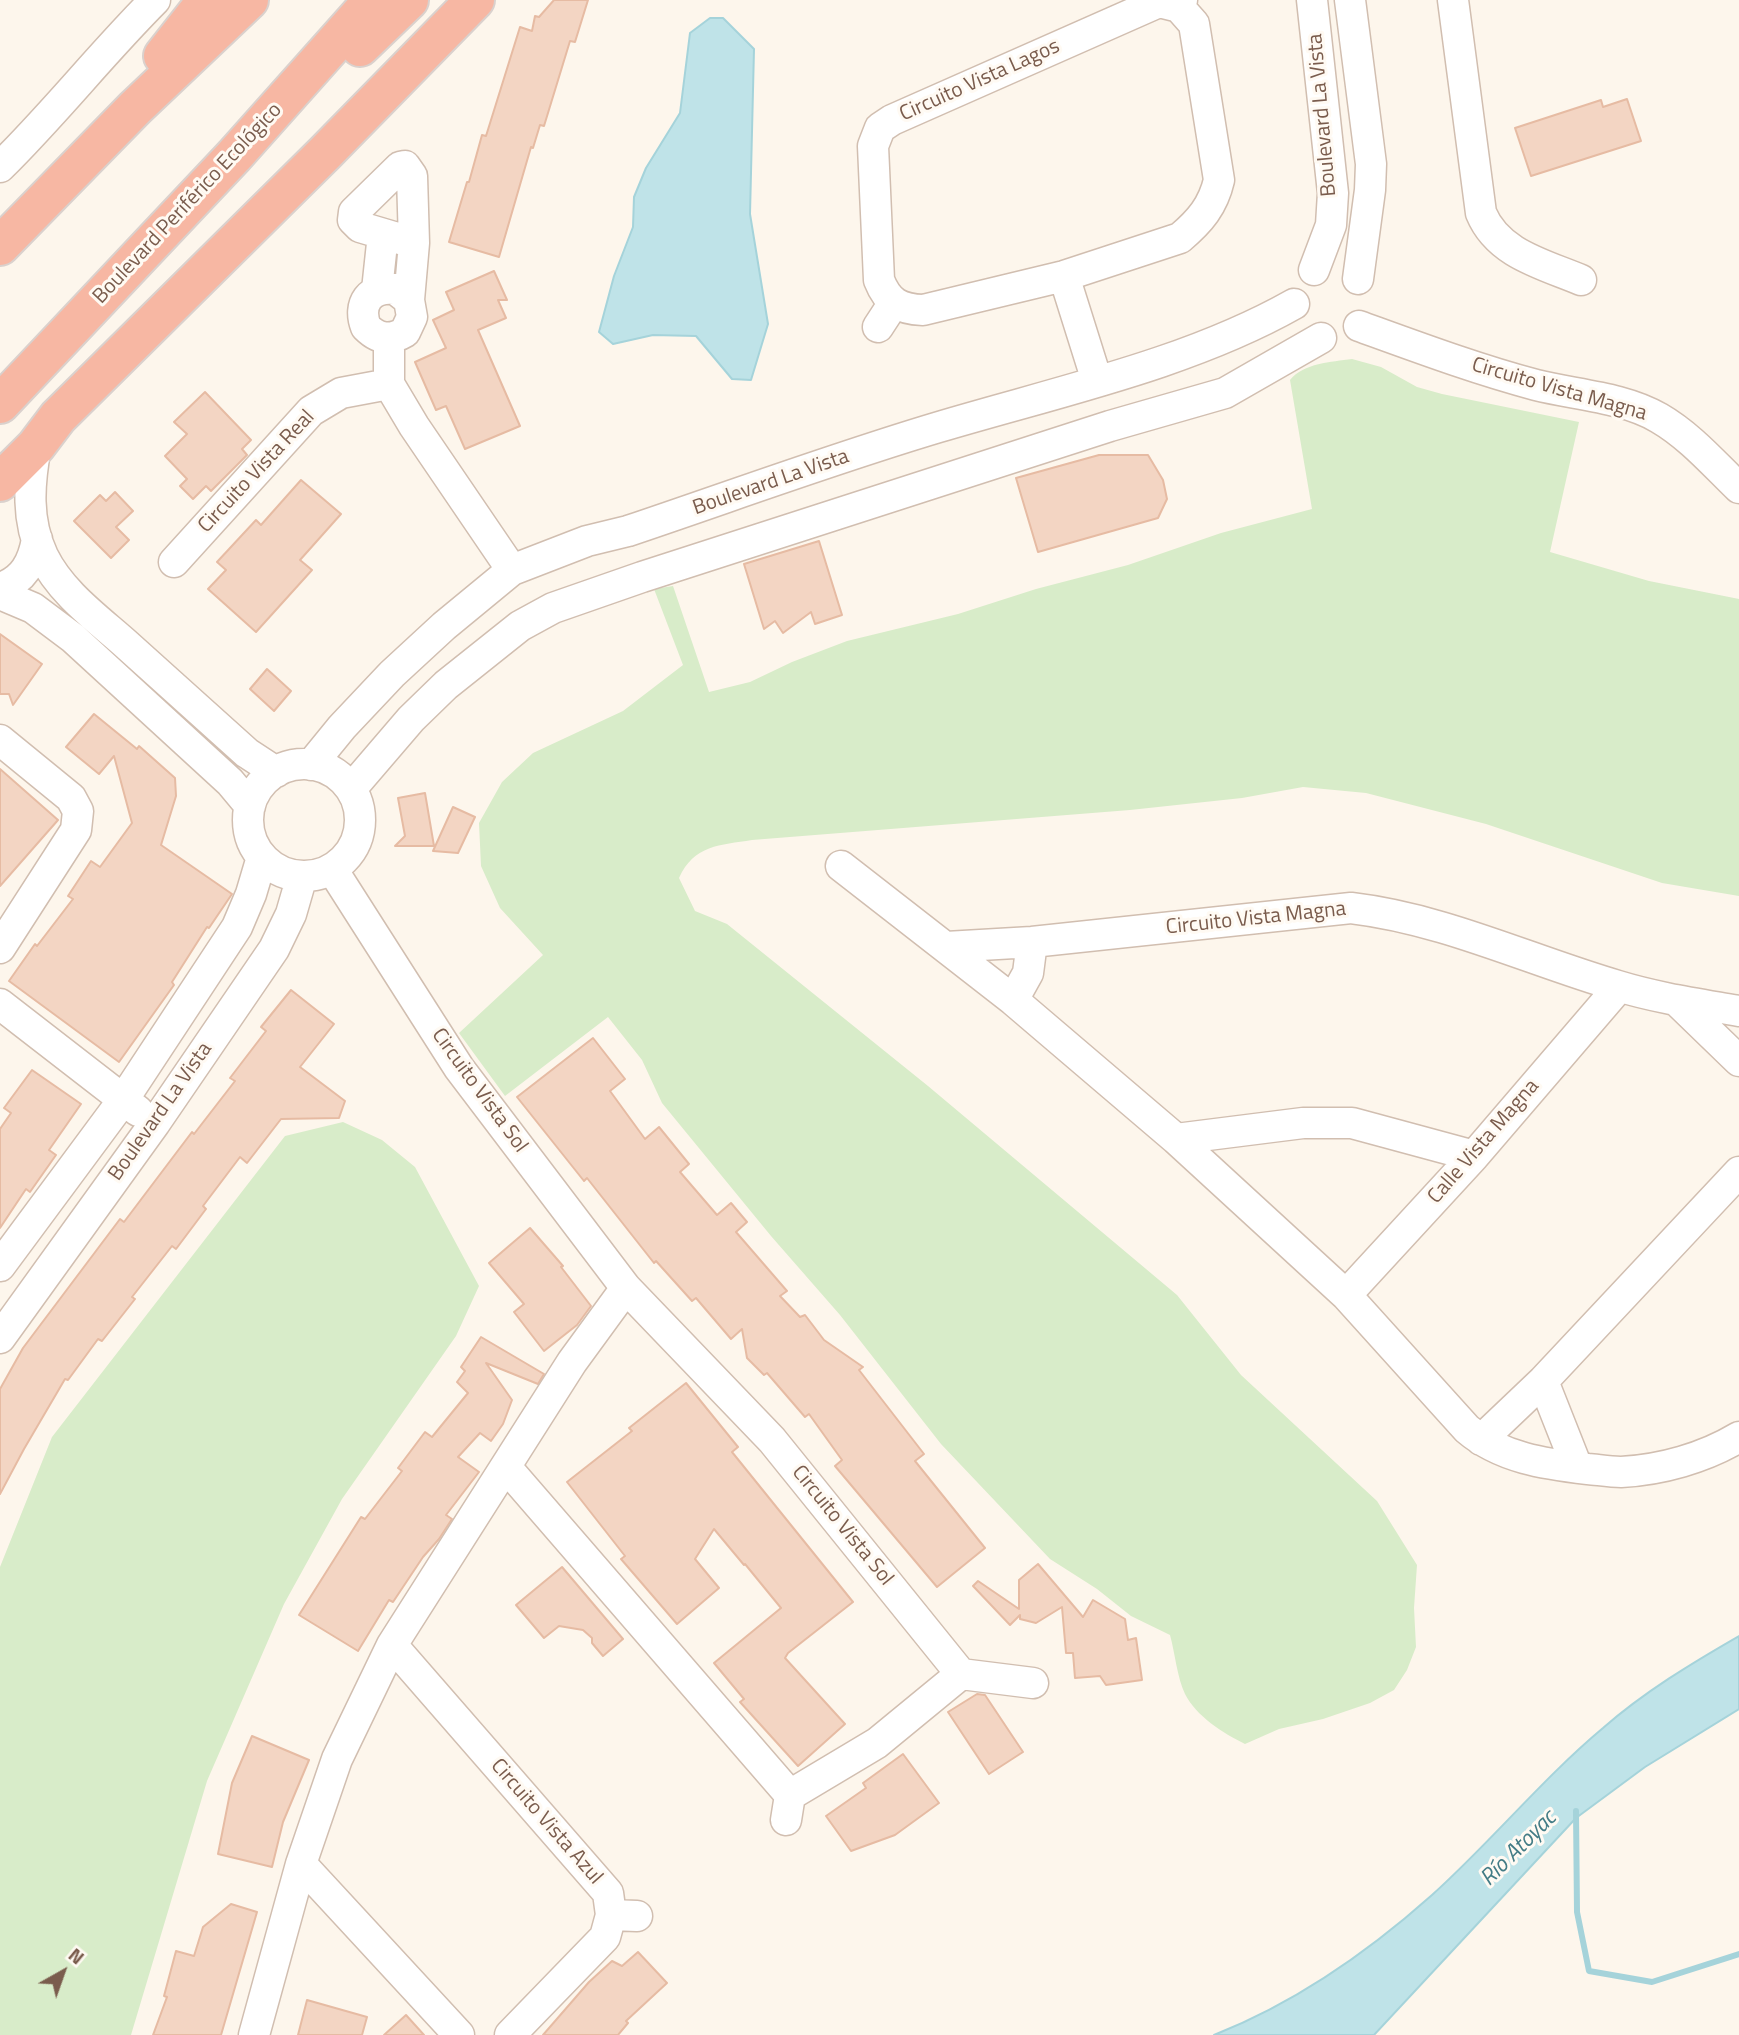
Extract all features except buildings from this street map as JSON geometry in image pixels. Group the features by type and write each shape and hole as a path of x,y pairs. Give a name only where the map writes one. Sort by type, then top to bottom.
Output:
{"highway":[{"path":"135,108 159,61 207,0"},
{"path":"0,246 135,108 249,0"},
{"name":"Boulevard Periférico Ecológico","path":"0,404 194,200 373,0"},
{"path":"234,156 356,51 409,0"},
{"path":"0,482 47,431 475,0"},
{"path":"47,431 95,347 152,268 194,200"}],"street":[{"path":"0,167 30,138 84,74 155,0"},
{"name":"Boulevard La Vista","path":"1312,0 1334,193 1331,225 1314,270"},
{"name":"Boulevard La Vista","path":"1350,0 1371,164 1358,279"},
{"path":"1452,0 1482,213 1487,226 1496,239 1511,250 1581,280"},
{"name":"Circuito Vista Lagos","path":"1159,2 1180,4 1194,24 1219,180 1215,197 1207,212 1180,238 1064,276 923,310 909,310 886,316 884,293 879,280 874,121 892,120 1159,2"},
{"path":"383,234 377,290 365,302 362,310 366,327 372,333 389,339 405,332 410,325 412,308 409,300 414,243 412,176 405,166 395,170 353,216 353,220 360,227 414,243"},
{"path":"1337,267 1358,279 1367,302 1359,326 1342,338 1331,340 1321,338 1301,326 1294,304 1299,284 1314,270 1337,267"},
{"path":"1064,276 1097,381"},
{"path":"377,290 395,289 409,300"},
{"name":"Boulevard La Vista","path":"311,765 342,727 392,674 444,626 512,570 587,541 628,531 935,428 1097,381 1226,339 1294,304"},
{"name":"Circuito Vista Magna","path":"1359,326 1534,384 1625,405 1657,417 1685,436 1739,488"},
{"path":"351,789 411,719 446,685 520,626 552,608 1110,426 1225,393 1321,338"},
{"path":"389,339 389,384 414,426 512,570"},
{"name":"Circuito Vista Real","path":"174,562 311,411 341,393 389,384"},
{"path":"47,431 30,484 30,503 37,539 54,574 94,616 247,753 276,772"},
{"path":"721,500 737,546"},
{"path":"0,588 14,581 28,568 37,539"},
{"path":"0,594 33,608 73,638 230,782 250,806"},
{"path":"0,740 71,797 78,811 76,830 0,947"},
{"path":"295,765 311,765 327,769 340,777 351,789 360,818 359,833 344,860 323,873 302,876 280,870 262,857 250,833 250,806 262,783 276,772 295,765"},
{"name":"Boulevard La Vista","path":"0,1266 123,1100 237,927 262,857"},
{"path":"841,866 1013,1000 1177,1139 1346,1295 1467,1429 1481,1440 1512,1455 1545,1463 1619,1472 1690,1459 1739,1437"},
{"name":"Circuito Vista Sol","path":"332,869 459,1068 626,1288 772,1440 961,1674"},
{"name":"Boulevard La Vista","path":"0,1338 155,1123 274,948 290,914 302,876"},
{"name":"Circuito Vista Magna","path":"946,947 1032,942 1351,908 1385,912 1431,923 1619,987 1739,1011"},
{"path":"1013,1000 1028,973 1032,942"},
{"name":"Calle Vista Magna","path":"1346,1295 1474,1156 1619,987"},
{"path":"1676,1000 1739,1061"},
{"path":"0,1004 155,1123"},
{"path":"1177,1139 1303,1123 1352,1123 1474,1156"},
{"path":"1481,1440 1543,1381 1739,1172"},
{"path":"254,2035 301,1864 337,1759 393,1645 572,1362 626,1288"},
{"path":"1543,1381 1577,1468"},
{"path":"506,1468 788,1807 877,1743 961,1674 1033,1683"},
{"name":"Circuito Vista Azul","path":"393,1645 608,1892 624,1915 510,2035"},
{"path":"301,1864 459,2035"}],"green space":[{"path":"1352,359 1381,367 1417,387 1442,394 1579,422 1550,552 1649,581 1739,599 1739,896 1662,883 1486,824 1366,793 1303,787 1242,798 1130,810 752,840 709,848 692,859 679,878 695,911 727,924 928,1086 1177,1295 1241,1375 1377,1501 1417,1565 1414,1608 1416,1647 1407,1670 1394,1690 1370,1703 1323,1719 1279,1729 1245,1744 1211,1723 1190,1702 1180,1680 1170,1635 1131,1616 1097,1589 1050,1559 941,1444 840,1315 662,1103 642,1060 608,1017 505,1096 459,1033 543,955 500,908 481,866 479,823 502,782 533,753 623,711 683,665 654,589 673,586 709,692 750,682 847,641 958,614 1036,589 1128,565 1221,533 1312,509 1290,380 1310,367"},
{"path":"343,1122 382,1140 415,1167 479,1286 456,1336 342,1499 284,1604 207,1781 131,2035 0,2035 0,1567 52,1437 285,1136"}],"water":[{"path":"710,18 723,18 754,49 750,214 768,324 751,380 732,379 696,336 653,335 613,344 599,332 614,276 633,227 634,197 646,168 680,113 690,33"},
{"name":"Río Atoyac","path":"1739,1636 1739,1709 1645,1767 1576,1818 1374,2035 1214,2035 1301,1992 1382,1937 1454,1875 1559,1768 1603,1728 1669,1679"}],"waterway":[{"path":"1576,1811 1577,1912 1589,1971 1652,1982 1739,1954"}]}
